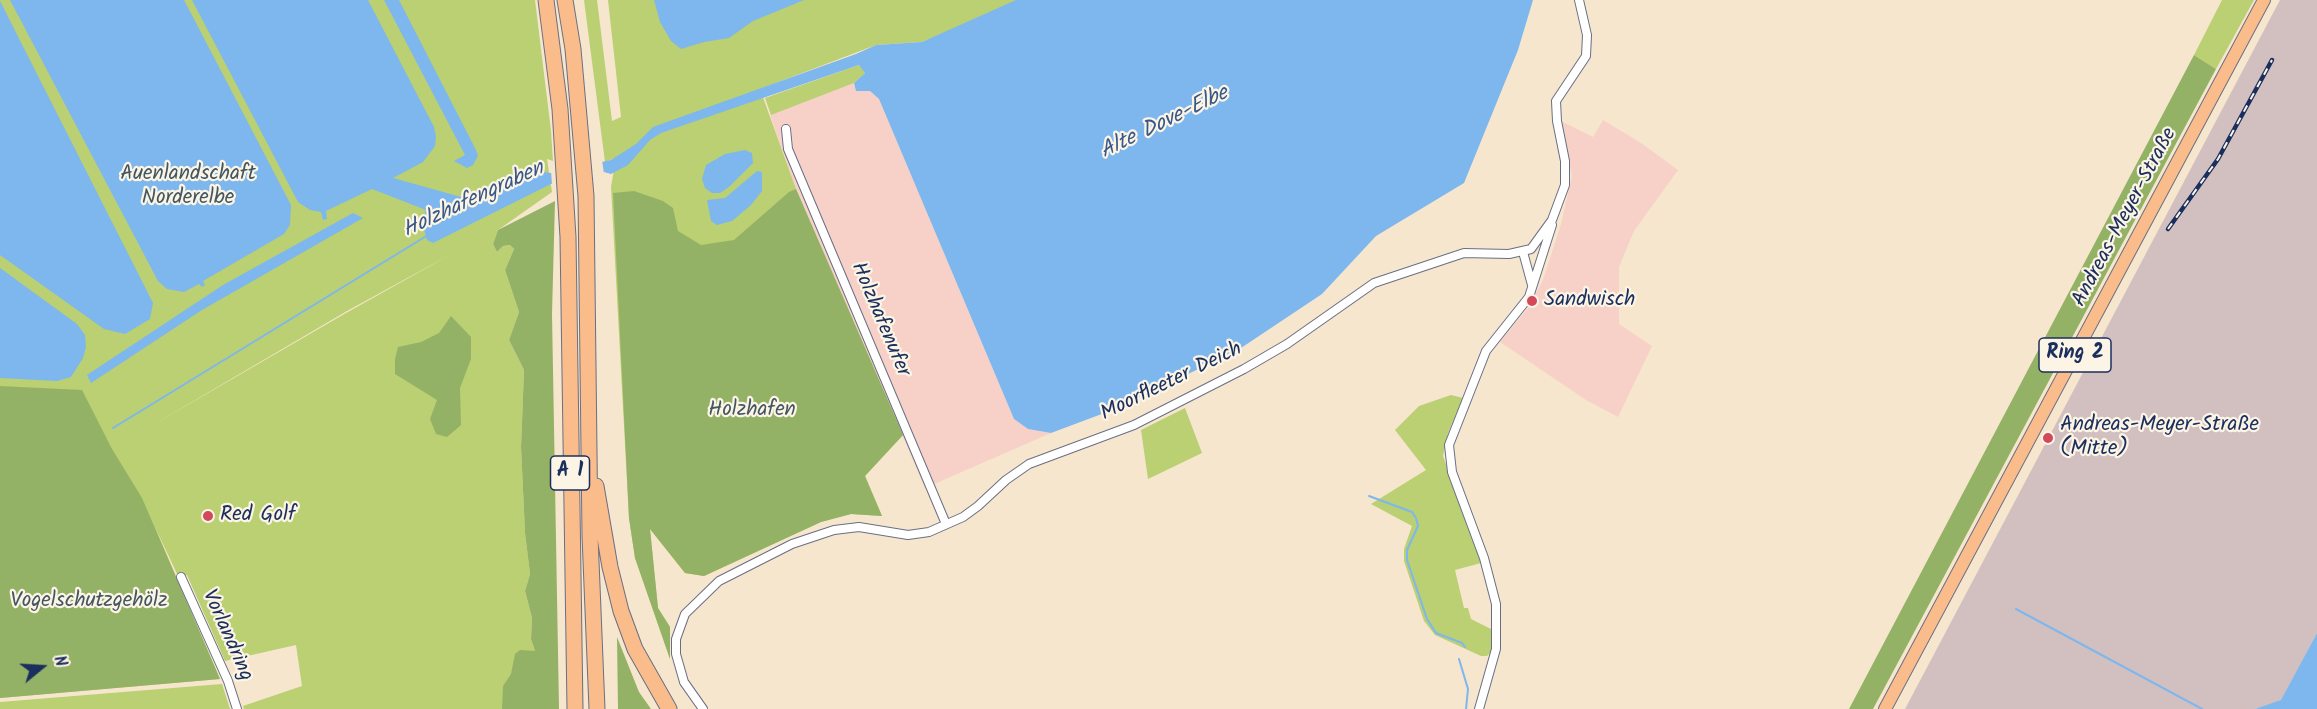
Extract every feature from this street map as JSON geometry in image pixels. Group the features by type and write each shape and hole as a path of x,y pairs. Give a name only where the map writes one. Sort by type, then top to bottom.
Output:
{"highway":[{"name":"A 1","path":"546,0 565,183 575,709"},
{"name":"A 1","path":"565,0 585,178 597,709"},
{"path":"590,460 621,610 635,649 669,709"}],"main road":[{"name":"Andreas-Meyer-Straße","path":"1885,709 2264,0"}],"street":[{"path":"1532,286 1523,252 1538,243 1552,220 1562,195 1566,176 1556,100 1581,65 1587,48 1579,0"},
{"name":"Holzhafenufer","path":"786,129 788,149 946,524"},
{"path":"1479,709 1494,656 1496,612 1484,558 1452,472 1449,445 1486,351 1519,312 1532,286 1551,234 1552,220"},
{"name":"Moorfleeter Deich","path":"703,709 684,682 676,654 676,639 685,614 719,581 792,544 834,530 859,527 918,535 946,524 978,506 1006,480 1029,464 1134,425 1245,369 1287,344 1374,283 1464,253 1523,252"},
{"name":"Vorlandring","path":"181,577 228,681 237,709"}],"shaded area":[{"path":"2280,0 2317,0 2317,633 2281,701 2255,709 1905,709"},
{"path":"854,83 856,91 870,91 879,99 1014,419 1028,429 1051,433 925,488 796,189 770,115"},
{"path":"1603,120 1641,143 1678,170 1634,231 1619,267 1619,324 1652,346 1618,417 1586,400 1500,342 1528,308 1543,280 1561,224 1572,176 1561,121 1593,137"}],"green space":[{"name":"Auenlandschaft Norderelbe","path":"0,0 535,0 551,131 553,161 547,159 552,192 498,230 493,244 497,252 503,246 510,245 514,249 505,270 519,312 509,340 524,370 521,447 525,533 530,574 525,591 532,618 531,639 535,651 537,709 244,709 243,706 302,686 296,645 225,661 187,575 179,578 155,527 220,679 0,698","holes":["455,252 146,429 347,311"]},
{"name":"Holzhafen","path":"584,0 597,0 612,121 621,117 608,0 1024,0 922,42 876,45 760,89 796,189 903,435 865,476 882,516 851,514 821,522 704,576 685,573 650,529 658,608 670,627 670,659 635,558 629,518 611,187 616,158 605,162"},
{"path":"2222,0 2254,0 2216,69 2194,55"},
{"path":"2194,55 2216,69 1873,709 1849,709"},
{"path":"859,65 864,68 865,73 854,83 771,115 765,98"},
{"name":"Holzhafen","path":"796,189 903,435 865,476 882,516 851,514 821,522 704,576 685,573 650,529 658,608 670,627 670,659 635,558 629,518 613,193 634,191 663,201 673,208 678,231 701,245 734,240 789,192"},
{"path":"555,201 552,314 559,709 502,709 503,686 511,674 515,654 520,650 535,651 531,639 532,618 525,591 530,574 525,533 521,447 524,370 509,340 519,312 505,270 514,249 510,245 503,246 497,252 493,244 498,230"},
{"path":"451,316 471,337 471,359 460,388 461,425 447,437 436,434 430,419 437,400 395,374 395,359 398,347 421,342 439,333"},
{"name":"Vogelschutzgehölz","path":"0,386 82,390 112,449 142,498 220,679 0,698"},
{"path":"1451,395 1463,398 1448,433 1443,456 1481,563 1455,570 1464,608 1468,608 1471,619 1493,630 1491,652 1487,656 1481,656 1435,635 1424,621 1404,561 1404,549 1412,526 1371,504 1426,470 1395,430 1419,406"},
{"path":"1185,408 1202,453 1148,479 1141,430"},
{"path":"617,637 639,692 651,709 618,709"},
{"path":"222,684 230,709 0,709 0,702"}],"water":[{"path":"10,0 184,0 291,205 290,225 284,234 203,281 205,285 202,287 199,284 184,292 167,289 158,281"},
{"name":"Alte Dove-Elbe","path":"192,0 368,0 434,127 436,137 435,146 423,162 393,178 472,200 488,194 492,197 501,189 543,172 550,173 611,160 636,144 653,127 876,45 922,42 1016,0 1533,0 1518,50 1464,183 1376,236 1322,294 1238,350 1115,409 1051,433 1028,429 1014,419 879,99 870,91 856,91 854,83 865,73 859,65 661,133 650,140 628,165 611,174 604,172 551,184 433,243 427,240 422,222 426,210 372,189 326,211 327,219 323,220 321,212 310,210 298,202"},
{"path":"384,0 399,0 476,150 478,156 473,165 467,168 454,161 465,155"},
{"path":"654,0 804,0 753,21 729,38 681,49 671,41 660,22"},
{"path":"0,1 153,303 150,319 125,334 104,329 0,255"},
{"path":"745,150 752,153 753,163 729,187 720,193 712,193 705,188 702,179 706,165 725,154"},
{"path":"757,171 762,172 762,191 751,205 732,221 717,225 711,221 707,200 725,198"},
{"path":"353,213 363,218 202,310 91,383 87,375 223,285"},
{"path":"0,268 77,324 85,335 86,347 83,358 71,377 57,381 0,378"},
{"path":"2317,633 2317,709 2255,709 2281,700"}],"pier":[{"path":"602,160 604,174 552,185 551,170"}],"waterway":[{"name":"Holzhafengraben","path":"113,428 428,235"},
{"path":"1369,496 1412,512 1416,518 1418,526 1407,550 1407,560 1427,619 1436,633 1462,643 1465,647"},
{"path":"2016,609 2202,709"},
{"path":"1459,659 1468,689 1466,709"}],"railway":[{"path":"2168,229 2218,159 2272,60"}],"place":[{"name":"Sandwisch","path":"1532,301"},
{"name":"Andreas-Meyer-Straße (Mitte)","path":"2048,438"},
{"name":"Red Golf","path":"208,516"}]}
